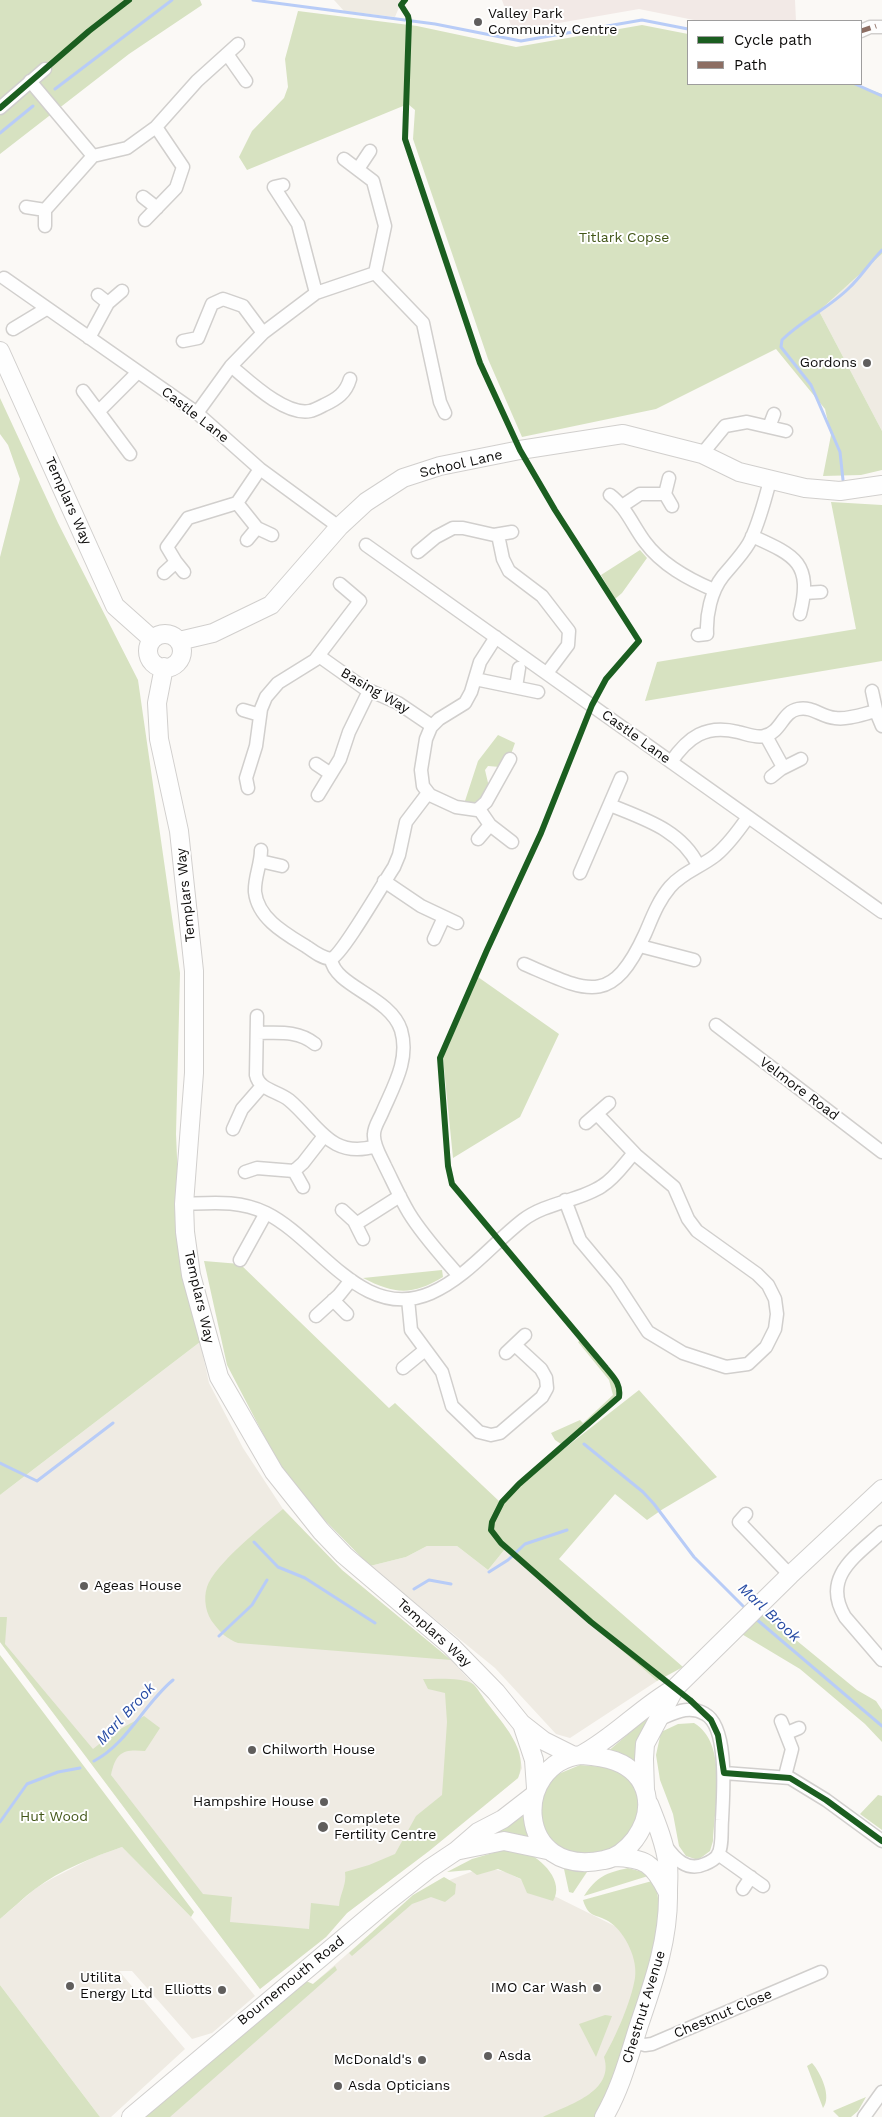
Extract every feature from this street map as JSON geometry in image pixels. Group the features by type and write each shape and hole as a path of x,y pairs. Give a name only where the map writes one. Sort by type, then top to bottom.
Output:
{"street":[{"path":"862,31 870,27 882,27"},
{"path":"45,226 45,210 93,156 127,148 156,127 197,81 238,44"},
{"path":"227,54 246,81"},
{"path":"0,108 45,69"},
{"path":"30,81 93,156"},
{"path":"145,220 176,188 182,167 156,127"},
{"path":"358,169 370,151"},
{"path":"344,158 373,181 385,226 375,273"},
{"path":"273,188 298,224 316,293"},
{"path":"143,197 157,208"},
{"path":"26,207 45,210"},
{"path":"197,412 231,366 263,333 316,293 375,273"},
{"path":"375,273 423,323 445,404"},
{"name":"Castle Lane","path":"4,278 46,309 197,412 260,468 339,527"},
{"path":"89,338 103,299 122,291"},
{"path":"202,352 198,338 212,304 223,299 243,306 263,333"},
{"path":"12,328 46,309"},
{"path":"183,341 198,338"},
{"name":"Templars Way","path":"0,350 115,606 152,639"},
{"path":"231,366 260,390 290,408 309,411 334,401 349,388"},
{"path":"99,411 138,372"},
{"path":"83,391 130,454"},
{"path":"769,427 774,414"},
{"path":"702,454 725,426 747,422 786,431"},
{"name":"School Lane","path":"179,641 214,633 271,605 339,527 366,502 403,478 440,466 493,455 623,434 702,454 739,472 805,488 840,490 882,485"},
{"path":"164,572 180,567 167,547 188,518 237,503 260,468"},
{"path":"669,478 665,494 672,506"},
{"path":"698,635 707,634 714,590 744,550 752,536 770,481"},
{"path":"622,506 640,494 665,494"},
{"path":"610,495 622,506 645,542 661,559 687,577 714,590"},
{"path":"237,503 257,528 272,536"},
{"path":"247,540 257,528"},
{"path":"418,552 436,537 453,528 463,528 488,535 512,532"},
{"path":"498,535 503,559 509,571 542,596 568,630 568,645 547,673"},
{"path":"752,536 788,553 796,559 801,568 804,593 800,614"},
{"name":"Castle Lane","path":"366,545 882,912"},
{"path":"248,788 246,778 256,746 263,702 284,679 319,656 360,601 340,584"},
{"path":"804,593 821,592"},
{"path":"160,634 166,634 179,641 181,646 180,657 174,665 164,667 153,662 149,657 149,645 152,639 160,634"},
{"path":"496,637 480,662 465,703 439,719 432,726 426,739 421,780 428,793 435,799 456,807 470,810 479,809 486,802 510,759"},
{"name":"Basing Way","path":"319,656 370,690 398,703 432,726"},
{"name":"Templars Way","path":"164,667 157,703 159,739 179,831 194,971 194,1073 184,1204 191,1275 219,1377 263,1456 321,1532 344,1555 475,1669 521,1723 544,1741 577,1755"},
{"path":"516,687 519,668"},
{"path":"475,679 538,692"},
{"path":"318,795 340,759 349,732 370,690"},
{"path":"872,691 876,711 882,726"},
{"path":"671,762 684,743 706,732 721,730 766,736 782,724 789,713 796,709 808,708 834,718 845,718 876,711"},
{"path":"243,710 260,715"},
{"path":"766,736 783,767"},
{"path":"771,777 783,767 801,759"},
{"path":"316,764 331,774"},
{"path":"580,874 621,778"},
{"path":"331,959 338,953 400,855 406,822 428,793"},
{"path":"610,805 676,836 691,853 698,865"},
{"path":"479,809 490,825 512,842"},
{"path":"524,964 580,987 599,987 616,978 630,963 640,946 666,892 682,876 722,849 748,817"},
{"path":"478,839 490,825"},
{"path":"282,866 261,856 255,884 257,902 264,914 284,933 321,956 331,959"},
{"path":"384,882 421,906 457,922"},
{"path":"434,939 444,916"},
{"path":"640,946 694,960"},
{"path":"331,959 333,967 338,974 388,1010 397,1022 404,1047 401,1068 376,1127 374,1134 376,1146 400,1196 421,1230 459,1276"},
{"path":"257,1016 256,1075 262,1086 291,1101 324,1136 337,1145 351,1149 364,1149 376,1146"},
{"name":"Velmore Road","path":"716,1026 882,1152"},
{"path":"257,1033 296,1034 305,1037 315,1044"},
{"path":"233,1129 242,1108 262,1086"},
{"path":"586,1123 609,1103"},
{"path":"565,1200 580,1240 616,1283 648,1332 682,1353 719,1366 741,1366 753,1360 769,1342 777,1321 777,1306 768,1285 757,1274 697,1231 688,1219 674,1187 634,1153 596,1114"},
{"path":"245,1172 257,1168 294,1171 303,1164 324,1136"},
{"path":"184,1204 232,1203 266,1213 284,1224 350,1280 376,1294 408,1299 432,1292 459,1276 524,1219 604,1185 634,1153"},
{"path":"294,1171 303,1187"},
{"path":"356,1224 400,1196"},
{"path":"342,1210 356,1224 363,1239"},
{"path":"240,1260 266,1213"},
{"path":"316,1316 334,1300 350,1280"},
{"path":"408,1299 411,1330 442,1372 452,1406 474,1428 490,1434 504,1430 542,1397 547,1388 546,1378 541,1369 510,1349 525,1335"},
{"path":"334,1300 348,1314"},
{"path":"402,1368 426,1350"},
{"path":"675,1688 645,1744 647,1811 643,1827 632,1842 614,1857 603,1861 573,1861 563,1859 547,1850 535,1830 535,1791 552,1769 561,1762 594,1748 657,1698 675,1688 882,1489"},
{"path":"746,1514 739,1522 790,1576"},
{"path":"882,1532 844,1568 838,1582 837,1596 841,1609 882,1660"},
{"path":"657,1720 681,1710 690,1709 705,1714 712,1720 718,1735 724,1773 721,1834 718,1854 711,1861 703,1865 688,1866 673,1856 663,1844"},
{"path":"781,1721 793,1731 792,1749 785,1776"},
{"name":"Templars Way","path":"521,1723 534,1760 535,1791"},
{"path":"577,1755 606,1758 624,1766 633,1773 646,1794"},
{"path":"724,1773 785,1776 804,1785 882,1841"},
{"name":"Bournemouth Road","path":"131,2117 382,1906 429,1869 456,1852 478,1832 503,1818 535,1791"},
{"name":"Chestnut Avenue","path":"604,2117 615,2097 662,1956 669,1910 668,1866 663,1844 646,1794"},
{"name":"Bournemouth Road","path":"456,1852 504,1841 547,1850"},
{"path":"718,1854 763,1886"},
{"name":"Chestnut Avenue","path":"614,1857 632,1858 651,1867 658,1872 668,1894"},
{"path":"743,1889 751,1877"},
{"name":"Chestnut Close","path":"634,2042 645,2045 652,2044 816,1978"},
{"path":"864,2117 882,2092"}],"shaded area":[{"path":"334,0 402,0 395,17 344,11"},
{"path":"502,0 795,0 796,20 694,20 639,9 513,31"},
{"name":"Gordons","path":"882,254 882,431 819,311"},
{"path":"200,1342 209,1383 243,1448 283,1509 342,1570 451,1660 473,1684 509,1732 519,1751 522,1768 518,1778 429,1851 347,1913 326,1937 260,1989 0,1642 0,1495"},
{"path":"427,1546 457,1546 488,1570 505,1549 657,1681 570,1738 556,1734 495,1668 370,1566 406,1557"},
{"path":"122,1847 191,1917 255,1996 212,2033 192,2039 132,1971 119,1971 185,2049 111,2117 100,2117 0,1985 0,1919 36,1888 94,1857"},
{"path":"484,1867 506,1872 643,1940 642,1965 605,2081 585,2101 555,2117 161,2117 418,1892"}],"green space":[{"path":"0,0 200,0 202,5 129,54 0,154"},
{"name":"Titlark Copse","path":"298,11 417,26 516,47 642,25 687,34 687,85 858,85 882,94 882,254 819,311 882,431 882,470 861,475 823,476 831,435 825,409 776,349 656,409 522,437 488,359 413,139 415,110 408,104 247,170 239,157 252,131 284,98 288,87 285,59"},
{"path":"0,398 58,523 138,680 180,973 176,1134 182,1274 200,1342 0,1495 0,557 20,479 8,445 0,434"},
{"path":"831,502 882,505 882,661 645,701 657,662 856,629"},
{"path":"640,550 647,558 622,593 615,599 601,575"},
{"path":"498,735 515,743 510,757 500,767 488,766 485,770 489,787 479,800 464,804 478,761"},
{"path":"478,977 559,1034 520,1117 453,1158 443,1058"},
{"path":"204,1261 240,1264 389,1408 395,1403 500,1502 519,1484 639,1390 717,1477 647,1520 615,1494 559,1559 683,1667 657,1681 505,1549 488,1570 457,1546 427,1546 406,1557 370,1566 295,1490 274,1455 227,1365"},
{"path":"442,1270 443,1277 432,1283 403,1291 384,1287 363,1278"},
{"path":"581,1340 617,1384 617,1392 614,1399 561,1444 555,1440 551,1433 580,1420 583,1423 613,1395 609,1380 578,1342"},
{"path":"283,1509 342,1570 451,1660 238,1643 224,1635 211,1620 207,1612 205,1597 211,1578 229,1557"},
{"path":"763,1613 857,1690 876,1701 882,1710 882,1742 865,1724 800,1669 740,1633"},
{"path":"0,1617 7,1617 5,1644 93,1749 113,1733 144,1716 160,1728 145,1751 126,1752 118,1757 111,1775 203,1894 232,1897 230,1922 309,1929 311,1903 339,1906 345,1881 345,1872 369,1865 395,1854 416,1816 442,1795 447,1722 445,1693 428,1689 423,1679 456,1679 475,1686 513,1738 520,1758 521,1768 518,1778 429,1851 347,1913 326,1937 260,1989 0,1642"},
{"name":"Hut Wood","path":"0,1655 194,1912 191,1917 122,1847 88,1860 55,1876 31,1892 0,1919"},
{"path":"661,1706 640,1766 606,1753"},
{"path":"694,1723 705,1732 712,1745 717,1776 713,1841 710,1851 698,1860 686,1856 679,1846 673,1814 660,1780 656,1755 661,1732 678,1724"},
{"path":"580,1765 605,1767 631,1778 645,1809 636,1834 600,1858 554,1850 541,1826 541,1797 556,1775"},
{"path":"878,1795 882,1796 882,1830 860,1814"},
{"path":"527,1812 534,1842 485,1840 523,1816"},
{"path":"503,1850 524,1852 544,1865 554,1879 556,1886 556,1894 553,1901 527,1893 521,1879 498,1869 477,1875 470,1870 447,1872 472,1859"},
{"path":"628,1868 643,1872 648,1876 584,1896 593,1884 603,1876"},
{"path":"564,1869 585,1870 587,1872 573,1893 569,1892"},
{"path":"444,1877 456,1884 455,1894 445,1902 431,1897 412,1904 352,1956 349,1953 413,1895"},
{"path":"652,1881 657,1891 660,1912 659,1943 628,2049 595,2117 543,2117 587,2096 603,2079 606,2069 604,2057 622,2019 635,1978 633,1956 622,1934 611,1923 588,1911 583,1900"},
{"path":"335,1966 337,1970 170,2117 144,2117 306,1981 313,1984"},
{"path":"0,1985 100,2117 0,2117"},
{"path":"605,2015 612,2016 596,2057 579,2024"},
{"path":"812,2063 822,2079 826,2092 823,2108 807,2066"},
{"path":"866,2097 858,2111 851,2117 839,2117 833,2111"}],"waterway":[{"path":"55,89 172,0"},
{"path":"253,0 435,24 521,41 642,20 687,29"},
{"path":"857,85 882,96"},
{"path":"0,133 33,106"},
{"path":"843,480 840,452 811,385 781,347 782,340 841,295 858,279 882,250"},
{"path":"0,1463 37,1481 113,1423"},
{"name":"Marl Brook","path":"584,1444 643,1492 694,1557 747,1610"},
{"name":"Marl Brook","path":"489,1572 508,1560 525,1544 567,1530"},
{"name":"Marl Brook","path":"254,1542 278,1567 305,1578 375,1623"},
{"name":"Marl Brook","path":"219,1636 252,1605 267,1580"},
{"name":"Marl Brook","path":"414,1589 429,1580 451,1584"},
{"name":"Marl Brook","path":"755,1618 882,1726"},
{"name":"Marl Brook","path":"94,1761 116,1745 153,1700 173,1680"},
{"name":"Marl Brook","path":"0,1822 27,1784 58,1772 80,1768"}],"marked path":[{"path":"862,31 876,26"}],"cycle path":[{"path":"0,108 89,31 129,0"},
{"path":"405,0 401,5 409,21 405,139 480,363 520,450 555,510 639,641 606,679 592,705 541,833 440,1058 448,1166 452,1184 612,1375 619,1388 619,1397 519,1484 502,1502 492,1522 491,1530 501,1543 591,1622 690,1700 711,1720 718,1735 724,1773 790,1778 826,1800 882,1841"}],"place":[{"name":"Valley Park Community Centre","path":"478,22"},
{"name":"Gordons","path":"867,363"},
{"name":"Ageas House","path":"84,1586"},
{"name":"Chilworth House","path":"252,1750"},
{"name":"Hampshire House","path":"324,1802"},
{"name":"Complete Fertility Centre","path":"323,1827"},
{"name":"Utilita Energy Ltd","path":"70,1986"},
{"name":"IMO Car Wash","path":"597,1988"},
{"name":"Elliotts","path":"222,1990"},
{"name":"Asda","path":"488,2056"},
{"name":"McDonald's","path":"422,2060"},
{"name":"Asda Opticians","path":"338,2086"}]}
